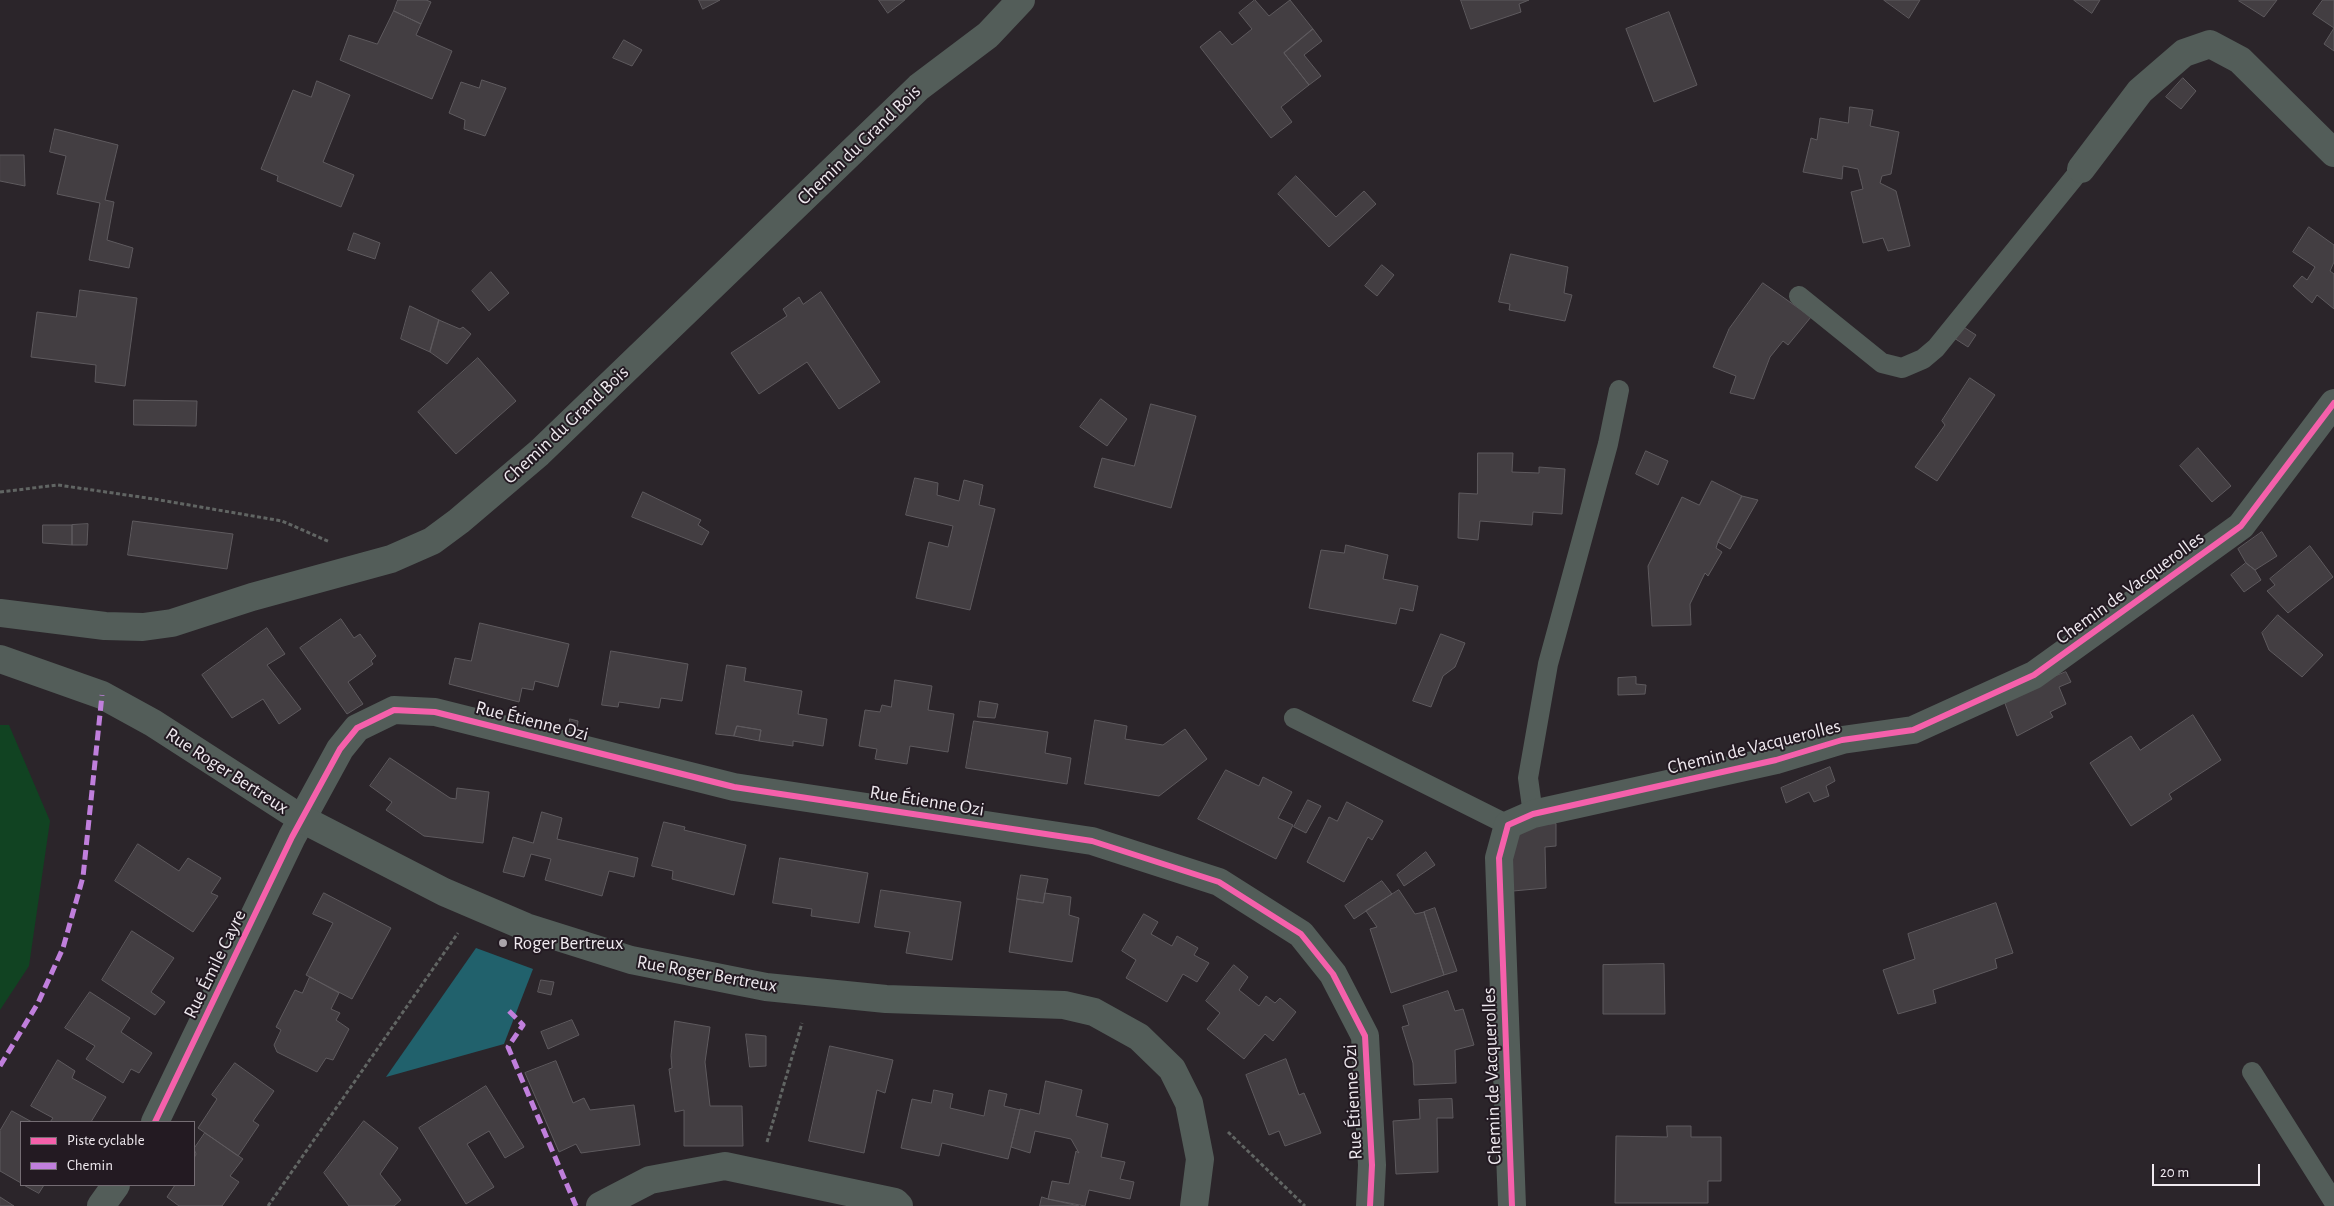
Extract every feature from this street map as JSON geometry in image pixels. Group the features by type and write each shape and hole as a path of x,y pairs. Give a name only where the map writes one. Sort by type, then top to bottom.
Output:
{"street":[{"name":"Chemin du Grand Bois","path":"0,613 105,626 143,626 172,623 252,597 379,563 432,541 459,521 539,453 919,87 988,35 1021,0"},
{"path":"2081,170 2140,91 2184,53 2210,44 2240,60 2334,153"},
{"name":"Chemin de Vacquerolles","path":"1512,1206 1499,858 1508,825 1533,814 1776,760 1842,740 1913,730 2034,675 2241,526 2334,403"},
{"name":"Rue Roger Bertreux","path":"0,659 102,695 153,723 302,819 428,884 526,927 631,960 766,986 886,1000 1064,1005 1094,1012 1139,1037 1172,1069 1190,1102 1200,1159 1194,1206"},
{"name":"Rue Étienne Ozi","path":"302,819 340,749 357,728 394,710 435,712 734,787 1092,841 1219,882 1301,934 1333,974 1365,1036 1372,1165 1370,1206"},
{"name":"Rue Émile Cayre","path":"155,1121 302,819"},
{"path":"600,1206 650,1180 725,1166 894,1202 899,1206"},
{"path":"101,1206 115,1186"}],"lane":[{"path":"1799,296 1882,363 1902,368 1923,359 1936,348 2081,170"},
{"path":"1533,814 1528,778 1548,664 1608,444 1619,390"},
{"path":"1294,718 1508,825"},
{"path":"2252,1072 2334,1202"}],"path":[{"path":"0,492 58,485 282,521 379,563"},
{"path":"268,1206 477,906"},
{"path":"758,1173 811,991"},
{"path":"1194,1119 1217,1121 1305,1206"}],"green space":[{"path":"0,725 9,725 50,821 29,966 0,1010"}],"water":[{"path":"476,948 533,969 504,1044 386,1077"}],"building":[{"path":"398,0 426,0 431,2 421,24 394,11"},
{"path":"699,0 720,0 703,9"},
{"path":"879,0 905,0 888,13"},
{"path":"1255,0 1269,16 1290,0 1313,29 1284,53 1309,85 1281,107 1292,122 1271,138 1200,47 1220,31 1232,45 1252,29 1239,13"},
{"path":"1461,0 1529,0 1519,4 1521,12 1471,29"},
{"path":"1884,0 1920,0 1909,18"},
{"path":"2074,0 2100,0 2092,13"},
{"path":"2240,0 2277,0 2264,17"},
{"path":"2323,0 2334,0 2334,28 2313,14"},
{"path":"394,11 421,24 416,35 452,51 432,99 340,60 349,35 377,44"},
{"path":"1669,12 1697,85 1654,102 1626,29"},
{"path":"2334,28 2334,51 2324,44"},
{"path":"1313,29 1322,41 1304,55 1321,76 1309,85 1284,53"},
{"path":"624,40 642,50 632,66 613,58"},
{"path":"2183,78 2196,91 2181,109 2166,97"},
{"path":"482,80 506,88 485,136 464,129 465,120 449,113 461,82 479,88"},
{"path":"317,81 350,95 323,162 354,175 341,207 277,181 278,176 261,169 293,90 311,97"},
{"path":"1850,107 1873,110 1870,126 1899,132 1891,174 1882,176 1880,183 1896,191 1910,246 1888,251 1883,238 1863,243 1851,192 1863,189 1858,169 1843,166 1842,179 1803,172 1811,138 1817,140 1820,118 1848,123"},
{"path":"55,129 118,145 105,200 114,202 107,240 133,248 129,268 89,260 100,203 57,194 66,156 50,152"},
{"path":"0,155 24,155 25,186 0,181"},
{"path":"1296,176 1336,217 1364,191 1376,204 1329,247 1278,194"},
{"path":"2309,227 2334,245 2334,262 2330,271 2334,274 2334,309 2317,295 2312,303 2293,286 2302,276 2307,280 2315,267 2293,252"},
{"path":"354,233 380,243 375,259 348,250"},
{"path":"1511,254 1568,267 1564,293 1572,295 1565,321 1509,310 1510,304 1499,302"},
{"path":"1382,265 1394,275 1377,296 1365,286"},
{"path":"491,272 509,293 489,311 472,291"},
{"path":"1763,283 1811,317 1788,345 1783,341 1770,357 1754,399 1730,393 1736,376 1713,367 1729,329"},
{"path":"80,290 137,298 125,386 95,382 96,365 31,357 37,312 76,317"},
{"path":"821,292 880,382 839,409 807,362 759,394 731,353 787,316 783,309 799,297 803,304"},
{"path":"410,306 439,320 430,352 401,339"},
{"path":"439,320 460,329 463,327 471,334 447,364 430,352"},
{"path":"1962,326 1976,335 1968,347 1954,338"},
{"path":"478,358 516,401 456,454 418,412"},
{"path":"1970,378 1995,395 1937,481 1915,467 1945,425 1942,421"},
{"path":"1101,399 1127,419 1107,446 1080,427"},
{"path":"134,400 197,401 196,426 134,425"},
{"path":"1151,404 1196,416 1171,508 1094,487 1102,458 1134,466"},
{"path":"2198,448 2231,486 2212,502 2180,466"},
{"path":"1646,451 1668,461 1658,485 1636,474"},
{"path":"1478,453 1513,453 1512,472 1539,473 1539,467 1565,469 1562,514 1533,512 1532,525 1480,521 1478,540 1458,538 1459,493 1477,494"},
{"path":"915,478 938,483 937,495 959,501 964,480 983,485 979,505 995,509 970,610 916,598 929,542 948,547 953,526 906,515"},
{"path":"1712,481 1742,496 1718,542 1716,548 1722,552 1708,576 1705,573 1690,604 1691,625 1652,626 1648,566 1682,497 1699,505"},
{"path":"643,492 701,520 698,525 709,532 702,545 632,517"},
{"path":"1742,496 1758,500 1730,549 1718,542"},
{"path":"133,521 233,534 227,569 128,555"},
{"path":"88,524 87,545 72,545 72,525"},
{"path":"43,525 72,525 72,545 43,543"},
{"path":"2262,532 2277,556 2255,570 2246,563 2238,549"},
{"path":"1346,545 1388,555 1383,579 1418,586 1413,611 1400,608 1396,624 1309,608 1321,550 1344,553"},
{"path":"2310,546 2333,577 2288,613 2267,591 2275,585 2270,579"},
{"path":"2246,563 2255,570 2261,580 2244,592 2231,575"},
{"path":"2278,615 2323,655 2302,677 2269,650 2262,633"},
{"path":"341,619 354,638 360,634 376,656 371,661 373,664 348,682 363,704 347,714 300,648"},
{"path":"480,623 569,644 558,687 535,681 533,690 522,688 519,702 449,684 455,658 471,661"},
{"path":"267,628 285,654 267,665 301,709 279,724 263,699 232,718 202,675"},
{"path":"1441,634 1465,643 1455,667 1443,676 1431,707 1413,701"},
{"path":"611,651 688,664 682,701 661,698 659,708 619,702 618,707 602,705"},
{"path":"727,665 746,668 744,681 802,691 798,714 827,719 823,746 793,741 793,746 759,741 761,730 737,726 734,736 716,734"},
{"path":"2066,672 2071,682 2059,687 2066,704 2050,712 2053,717 2017,736 2003,698"},
{"path":"1636,677 1636,684 1646,685 1645,694 1618,695 1618,678"},
{"path":"895,680 932,686 928,710 954,714 948,752 910,746 907,764 875,759 877,749 859,746 865,710 880,712 882,705 891,707"},
{"path":"980,701 998,704 995,718 978,717"},
{"path":"2193,715 2221,760 2169,794 2172,799 2131,826 2090,763 2131,736 2140,750"},
{"path":"570,719 578,721 577,729 569,728"},
{"path":"1095,720 1127,726 1125,739 1163,745 1185,729 1207,759 1159,796 1085,784"},
{"path":"974,721 1048,732 1045,753 1071,758 1067,784 966,768"},
{"path":"737,726 761,730 759,741 734,736"},
{"path":"390,758 450,798 456,799 457,788 489,792 483,843 424,836 386,810 392,802 370,786"},
{"path":"1830,767 1835,781 1826,786 1829,796 1814,802 1809,792 1786,803 1781,788"},
{"path":"1226,770 1259,786 1263,777 1292,792 1278,818 1293,825 1276,859 1198,819"},
{"path":"1308,800 1321,806 1306,833 1294,827"},
{"path":"1347,802 1383,821 1372,840 1368,837 1344,882 1307,862 1329,817 1337,821"},
{"path":"542,812 562,818 557,839 638,858 634,877 609,871 602,896 545,880 551,859 531,854 524,877 503,872 513,837 533,843"},
{"path":"664,822 685,827 684,830 746,845 734,895 672,879 673,871 652,866"},
{"path":"1556,824 1556,846 1545,847 1546,888 1513,891 1509,847 1527,826"},
{"path":"138,844 179,871 188,858 221,878 211,893 218,896 193,932 115,881"},
{"path":"1426,852 1435,865 1404,886 1397,875"},
{"path":"780,858 868,873 859,923 811,916 812,909 773,903"},
{"path":"1021,875 1048,879 1043,903 1017,899"},
{"path":"1382,881 1392,894 1354,919 1345,906"},
{"path":"881,890 961,902 952,960 906,953 910,932 875,927"},
{"path":"1399,890 1415,914 1424,912 1444,975 1391,993 1370,929 1377,927 1366,911"},
{"path":"324,893 391,928 352,999 306,975 333,923 313,914"},
{"path":"1045,893 1071,897 1069,915 1079,918 1072,962 1009,952 1017,899 1043,903"},
{"path":"1996,903 2013,953 1995,959 1997,968 1933,990 1936,1003 1898,1014 1883,970 1915,959 1908,934"},
{"path":"1435,908 1457,971 1444,975 1424,912"},
{"path":"1144,914 1158,922 1151,934 1172,946 1177,936 1198,948 1194,955 1209,963 1197,982 1183,974 1167,1002 1126,978 1136,960 1122,951"},
{"path":"132,931 174,958 151,992 165,1002 155,1015 102,980"},
{"path":"1664,964 1665,1014 1603,1014 1603,965"},
{"path":"1234,965 1248,977 1239,990 1259,1006 1266,996 1275,1003 1280,998 1296,1012 1273,1041 1265,1034 1244,1059 1207,1029 1220,1013 1206,1001"},
{"path":"310,977 339,993 331,1009 340,1013 336,1020 349,1029 333,1060 326,1058 317,1072 277,1052 274,1045 281,1030 276,1027 295,990 302,993"},
{"path":"541,980 554,982 551,995 538,992"},
{"path":"1448,991 1455,1011 1463,1009 1474,1045 1455,1050 1456,1083 1414,1085 1413,1063 1402,1027 1409,1025 1403,1006"},
{"path":"90,992 130,1018 121,1032 152,1053 139,1073 131,1069 123,1083 86,1059 95,1046 65,1028"},
{"path":"572,1020 579,1035 548,1049 541,1032"},
{"path":"675,1021 710,1027 705,1062 710,1106 742,1106 743,1146 684,1146 684,1110 675,1112 669,1069 672,1068 671,1056"},
{"path":"746,1034 766,1036 766,1066 750,1067"},
{"path":"830,1046 893,1060 885,1093 877,1090 864,1153 809,1141"},
{"path":"1286,1059 1299,1095 1304,1093 1321,1133 1285,1146 1279,1131 1269,1135 1246,1075"},
{"path":"58,1060 75,1071 72,1078 106,1097 92,1121 51,1121 53,1118 31,1106"},
{"path":"556,1061 573,1103 584,1098 590,1110 634,1105 640,1145 581,1153 576,1144 559,1152 525,1073"},
{"path":"235,1063 274,1091 253,1121 259,1125 238,1156 198,1128 217,1099 212,1095"},
{"path":"1046,1081 1082,1090 1076,1116 1108,1124 1101,1157 1125,1162 1120,1179 1134,1182 1130,1199 1089,1190 1085,1206 1048,1199 1052,1181 1069,1184 1076,1151 1079,1153 1071,1139 1035,1131 1030,1153 1011,1147 1020,1109 1039,1114"},
{"path":"486,1086 524,1147 505,1158 489,1131 467,1144 494,1187 466,1204 419,1128"},
{"path":"934,1090 953,1094 950,1108 984,1116 989,1090 1007,1094 1004,1106 1020,1110 1008,1159 942,1143 939,1156 901,1148 912,1099 931,1103"},
{"path":"1452,1099 1453,1118 1437,1118 1438,1172 1396,1174 1393,1121 1420,1119 1419,1100"},
{"path":"12,1111 30,1121 20,1121 20,1182 0,1171 0,1131"},
{"path":"364,1121 398,1148 380,1174 401,1200 394,1206 349,1206 324,1173"},
{"path":"1667,1126 1691,1126 1691,1137 1721,1137 1721,1181 1708,1181 1708,1203 1615,1203 1616,1136 1667,1137"},
{"path":"205,1133 243,1159 230,1176 239,1182 222,1206 179,1206 167,1197 174,1186 195,1186 195,1148"},
{"path":"26,1186 43,1186 39,1193"},
{"path":"0,1197 14,1206 0,1206"},
{"path":"1042,1197 1048,1199 1079,1206 1040,1206"}],"marked path":[{"path":"0,1066 38,1003 63,948 83,877 102,695"},
{"path":"509,1011 523,1025 508,1047 576,1206"}],"cycle path":[{"path":"1512,1206 1499,858 1508,825 1533,814 1776,760 1842,740 1913,730 2034,675 2241,526 2334,403"},
{"path":"155,1121 292,837 340,749 357,728 394,710 435,712 734,787 1092,841 1219,882 1301,934 1333,974 1365,1036 1372,1165 1370,1206"}],"place":[{"name":"Roger Bertreux","path":"503,943"}]}
